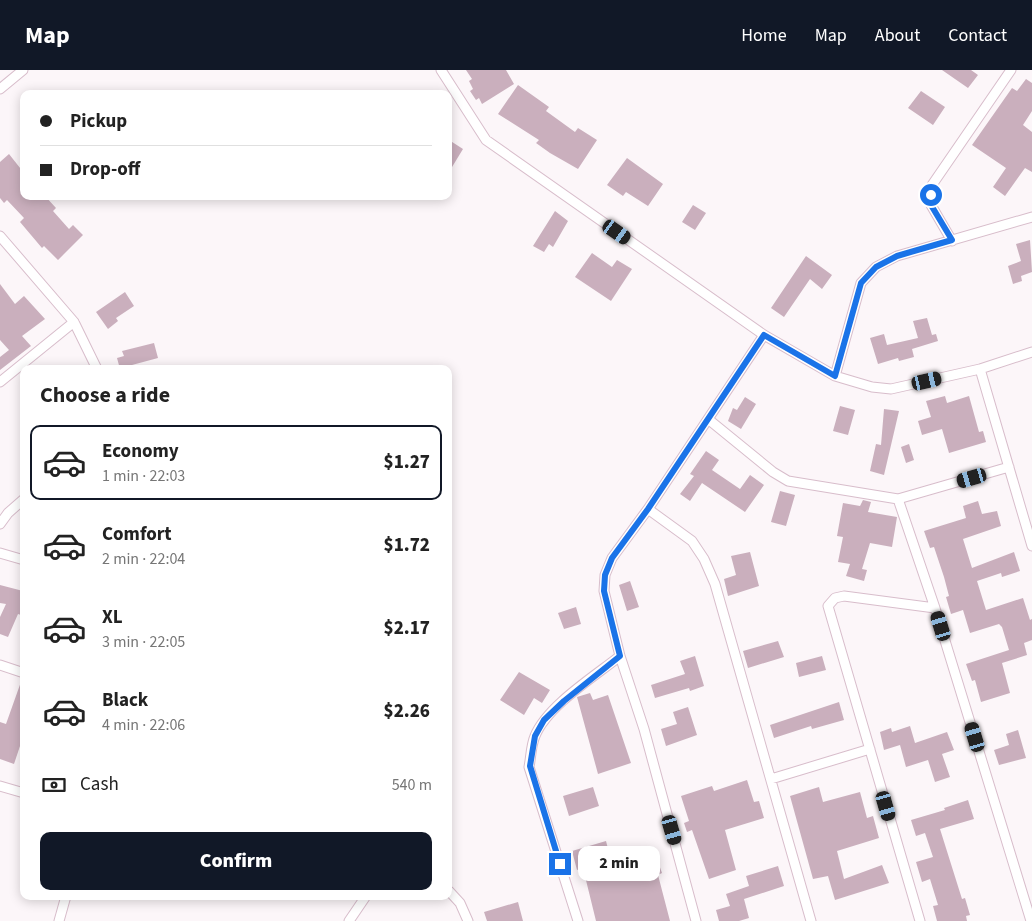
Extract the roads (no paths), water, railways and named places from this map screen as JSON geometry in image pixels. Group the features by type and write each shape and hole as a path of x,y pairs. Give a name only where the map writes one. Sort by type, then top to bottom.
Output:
{"street":[{"path":"0,89 23,70"},
{"path":"441,70 486,140 764,335 835,376 872,387 891,389 980,369 1032,352"},
{"path":"952,240 931,205 932,185 1011,70"},
{"path":"835,376 861,283 876,267 897,256 1032,217"},
{"path":"2,243 74,322 95,365"},
{"path":"21,365 74,322"},
{"path":"696,921 644,730 620,656 604,591 605,575 612,558 648,509 764,335"},
{"path":"0,382 20,366"},
{"path":"980,369 1032,546"},
{"path":"708,419 773,472 788,480 898,499 1009,467"},
{"path":"898,499 935,608 1031,921"},
{"path":"0,524 8,513 20,502"},
{"path":"648,509 692,541 704,559 715,584 812,921"},
{"path":"0,553 20,559"},
{"path":"920,921 834,629 829,603 835,598 844,596 935,608"},
{"path":"578,921 530,766 532,749 535,736 544,720 620,656"},
{"path":"0,665 20,671"},
{"path":"771,779 870,749"},
{"path":"0,786 20,792"},
{"path":"452,894 460,903 468,921"},
{"path":"59,921 65,900"},
{"path":"349,921 363,900"}]}
